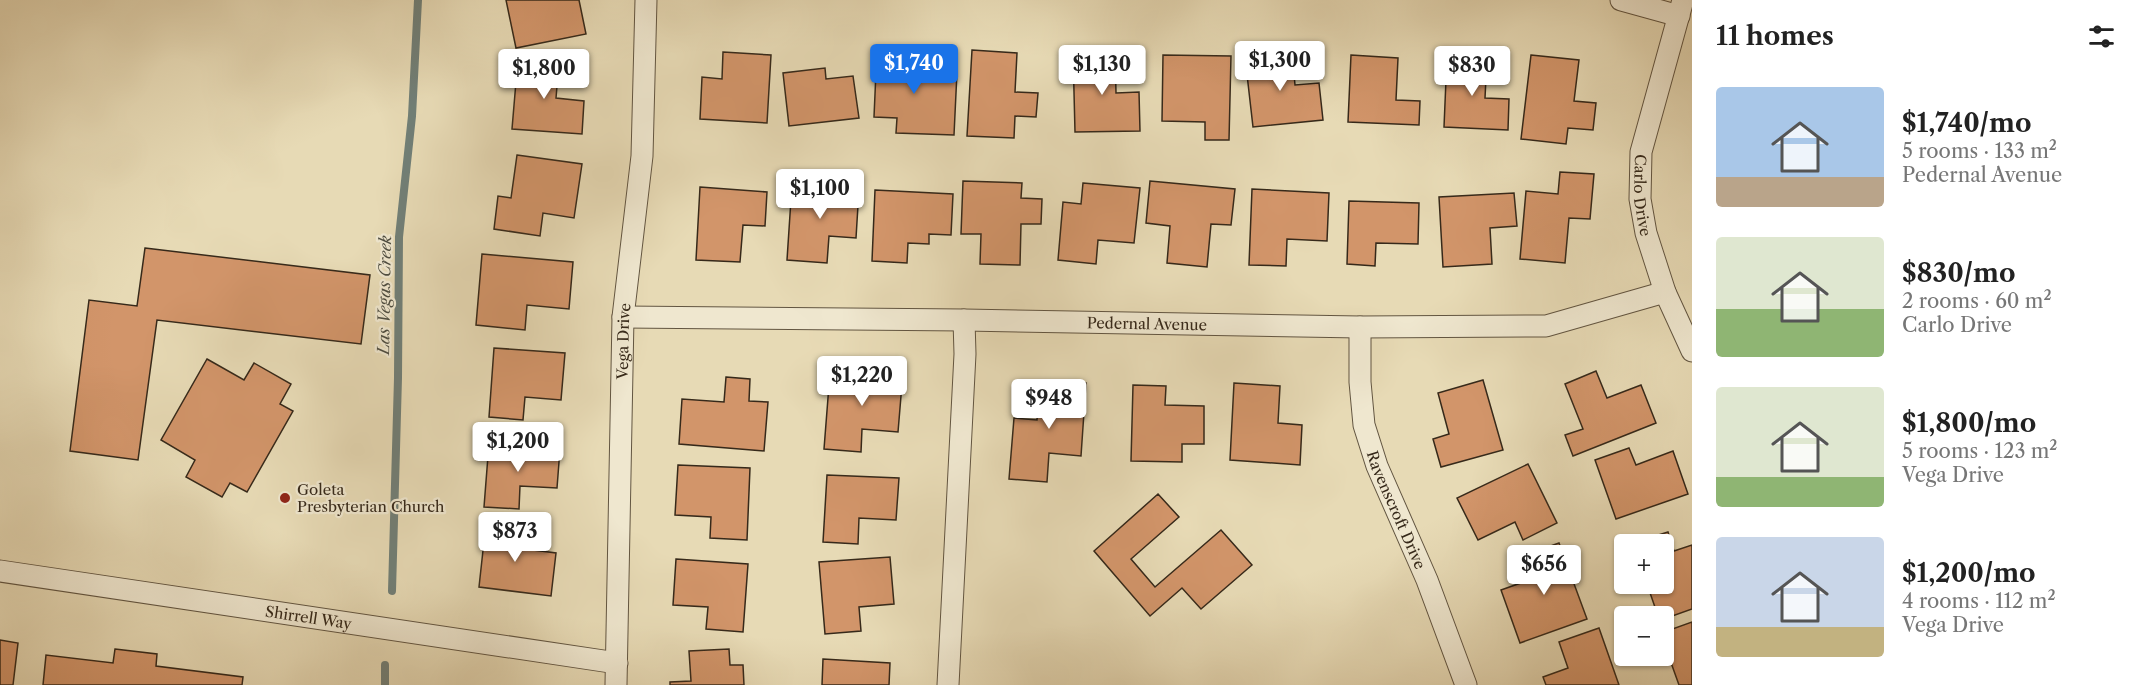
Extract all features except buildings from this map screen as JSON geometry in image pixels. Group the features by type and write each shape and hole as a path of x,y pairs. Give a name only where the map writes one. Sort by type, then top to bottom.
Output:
{"street":[{"name":"Vega Drive","path":"616,685 623,317 642,156 646,0"},
{"path":"1621,0 1681,8"},
{"name":"Carlo Drive","path":"1681,8 1641,153 1640,199 1646,233 1665,292 1692,351"},
{"name":"Pedernal Avenue","path":"623,317 1360,327 1546,326 1665,292"},
{"path":"948,685 965,354 964,320"},
{"name":"Ravenscroft Drive","path":"1360,327 1360,382 1364,425 1377,466 1427,580 1466,685"},
{"name":"Shirrell Way","path":"0,571 617,663"}],"waterway":[{"name":"Las Vegas Creek","path":"392,591 399,237 412,116 418,0"},
{"name":"Las Vegas Creek","path":"385,665 385,685"}],"place":[{"name":"Goleta Presbyterian Church","path":"285,498"}]}
